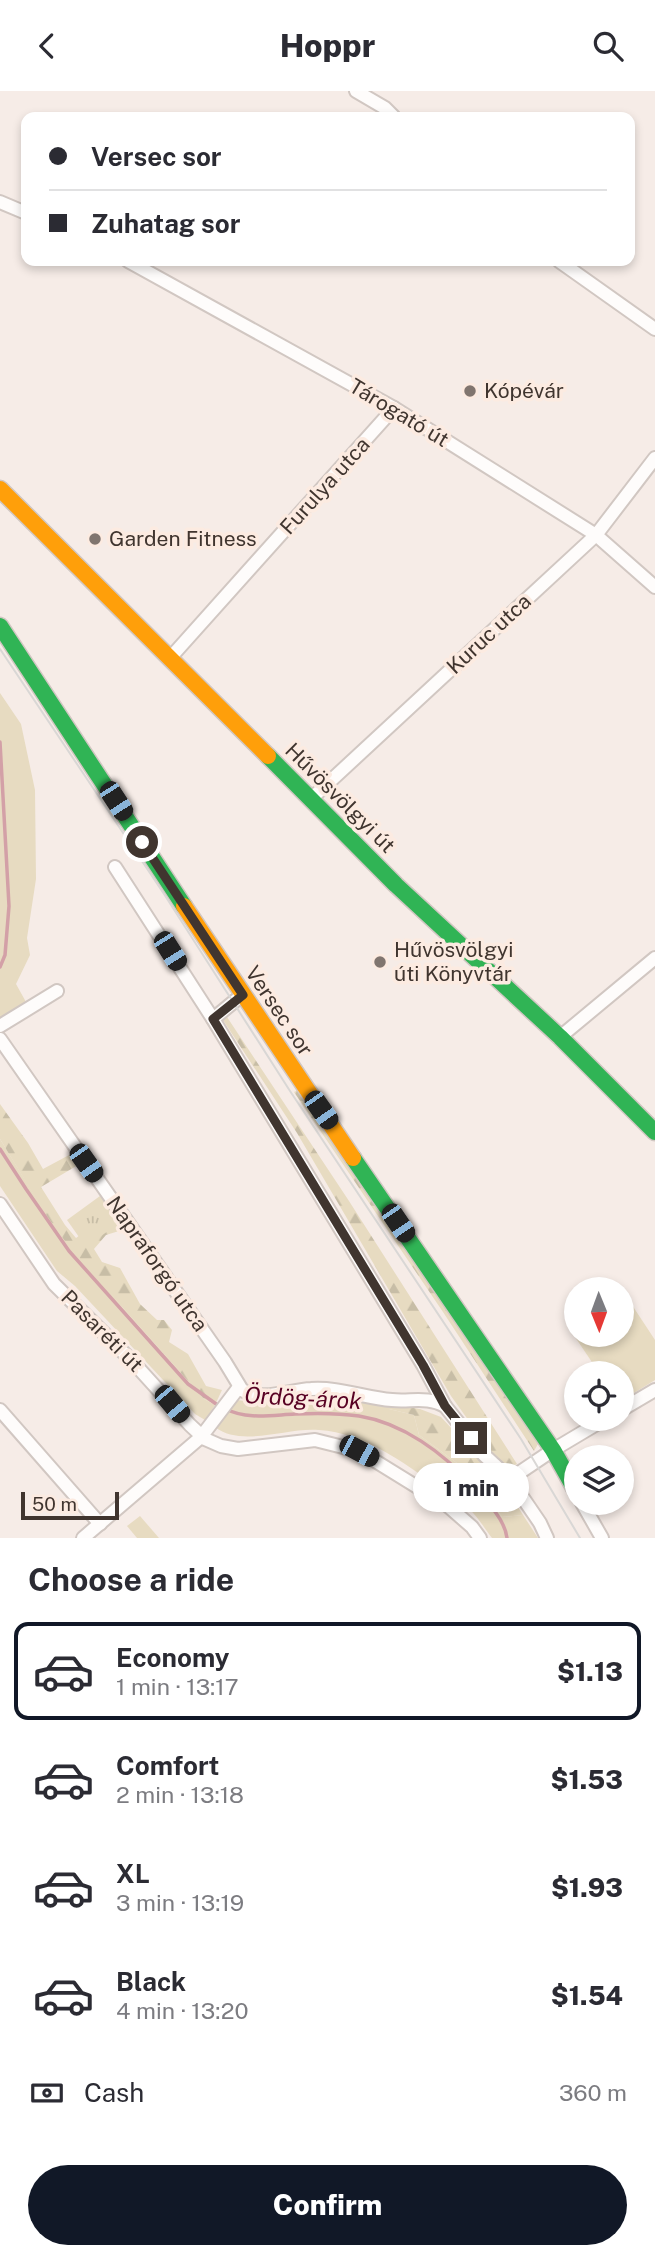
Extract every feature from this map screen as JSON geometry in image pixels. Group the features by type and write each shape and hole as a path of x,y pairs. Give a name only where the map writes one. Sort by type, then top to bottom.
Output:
{"street":[{"path":"356,91 389,112"},
{"path":"0,202 21,211"},
{"name":"Tárogató út","path":"137,266 394,408 596,535 655,587"},
{"path":"566,266 655,329"},
{"name":"Furulya utca","path":"171,657 394,408"},
{"name":"Kuruc utca","path":"312,798 596,535 655,459"},
{"name":"Hűvösvölgyi út","path":"0,489 171,657 396,885 560,1037 655,1132"},
{"name":"Versec sor","path":"0,626 243,995 564,1471"},
{"path":"115,867 213,1019 423,1365 445,1406 484,1455 510,1479 547,1538"},
{"path":"560,1037 655,958"},
{"path":"0,1026 57,991"},
{"path":"213,1019 243,995"},
{"name":"Napraforgó utca","path":"0,1039 225,1362 235,1393"},
{"name":"Pasaréti út","path":"0,1204 54,1284 132,1361 201,1437 231,1449 308,1440 333,1443 359,1451 447,1506 472,1527 480,1538"},
{"path":"83,1538 201,1437 235,1393 256,1395 334,1389 392,1401 435,1400 445,1406"},
{"path":"634,1402 655,1390"},
{"path":"0,1410 100,1524"},
{"path":"510,1479 584,1431"},
{"path":"589,1515 602,1538"}],"green space":[{"path":"0,693 21,724 35,790 36,879 27,938 30,955 16,984 26,1002 0,1021"},
{"path":"227,1017 349,1201 517,1464 510,1467 499,1463 451,1396 297,1133 223,1020"},
{"path":"298,1090 538,1437 534,1451 294,1092"},
{"path":"0,1104 43,1169 71,1154 78,1165 41,1187 76,1238 101,1219 111,1205 122,1217 119,1231 106,1235 94,1249 102,1262 120,1268 140,1304 157,1320 164,1320 172,1330 169,1342 188,1354 206,1386 222,1390 215,1405 204,1399 122,1307 65,1241 44,1212 0,1139"},
{"path":"0,1139 44,1211 122,1307 204,1399 215,1405 205,1420 195,1414 75,1286 57,1271 0,1186"},
{"path":"100,1196 119,1223 86,1247 67,1220"},
{"path":"634,1308 655,1340 655,1380 634,1393 634,1361 591,1361 582,1347 634,1347"},
{"path":"327,1398 389,1404 389,1409 414,1415 419,1435 469,1472 502,1517 523,1515 538,1538 492,1538 462,1503 382,1450 352,1437 319,1430 238,1436 215,1427 236,1400 256,1402"},
{"path":"389,1404 420,1409 441,1417 505,1486 523,1515 502,1517 469,1472 419,1435 414,1415 389,1409"},
{"path":"140,1516 159,1538 137,1538 127,1526"}],"waterway":[{"name":"Ördög-árok","path":"0,742 9,906 5,955 0,967"},
{"name":"Ördög-árok","path":"0,1149 69,1251 188,1384 219,1406"},
{"name":"Ördög-árok","path":"226,1409 251,1416 319,1413 351,1415 391,1425 421,1441 461,1473 494,1510 503,1524 507,1538"}],"tram line":[{"path":"0,649 521,1439 580,1538"}],"traffic: fast":[{"path":"0,626 184,906"},
{"path":"268,756 396,885 560,1037 655,1132"},
{"path":"353,1158 564,1470"}],"traffic: slow":[{"path":"0,489 268,756"},
{"path":"184,906 353,1158"}],"place":[{"name":"Kópévár","path":"470,391"},
{"name":"Garden Fitness","path":"95,539"},
{"name":"Hűvösvölgyi úti Könyvtár","path":"380,962"}],"route":[{"path":"142,842 243,995 213,1019 423,1365 445,1406 471,1438"}]}
